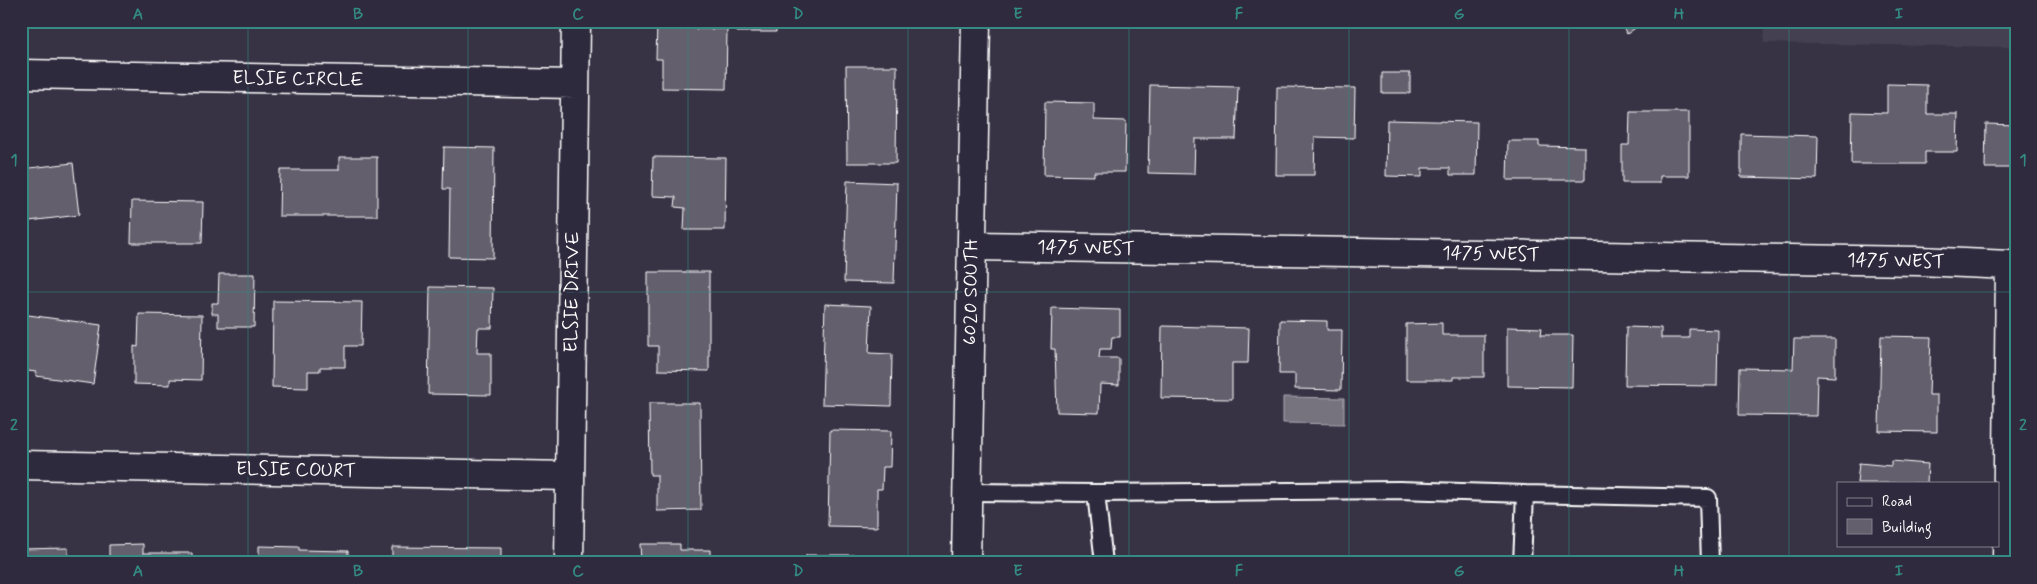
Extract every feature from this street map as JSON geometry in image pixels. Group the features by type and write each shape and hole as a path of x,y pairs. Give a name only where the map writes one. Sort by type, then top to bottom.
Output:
{"street":[{"name":"ELSIE DRIVE","path":"569,563 576,21"},
{"name":"6020 SOUTH","path":"966,563 976,21"},
{"name":"ELSIE CIRCLE","path":"21,74 575,84"},
{"name":"1475 WEST","path":"972,246 1899,261 2010,265 2007,563"},
{"name":"ELSIE COURT","path":"21,465 570,476"}],"lane":[{"path":"967,492 1096,493 1399,490 1708,498 1710,563"},
{"path":"1096,493 1104,563"},
{"path":"1522,563 1525,494"}],"shaded area":[{"path":"1764,21 2016,21 2016,47 1764,43"},
{"path":"1283,397 1344,398 1344,424 1283,423"}],"building":[{"path":"737,21 776,21 776,32 737,32"},
{"path":"1619,21 1645,21 1627,34"},
{"path":"657,22 696,22 696,29 727,29 726,89 662,88 662,59 656,59"},
{"path":"846,66 897,66 896,163 847,163"},
{"path":"1382,73 1410,73 1410,93 1382,93"},
{"path":"1887,84 1927,85 1927,114 1958,114 1957,152 1925,152 1925,164 1851,164 1852,112 1887,113"},
{"path":"1150,85 1238,87 1236,139 1195,139 1194,174 1148,173"},
{"path":"1277,87 1355,88 1354,138 1315,137 1314,175 1276,175"},
{"path":"1045,102 1094,103 1094,120 1126,121 1125,172 1094,172 1094,176 1044,175"},
{"path":"1630,112 1689,112 1689,176 1660,176 1660,183 1622,183 1622,145 1629,145"},
{"path":"1387,120 1477,122 1476,175 1450,175 1450,168 1422,168 1422,177 1386,176"},
{"path":"1986,124 2016,125 2016,168 1985,168"},
{"path":"1741,134 1818,136 1817,179 1741,177"},
{"path":"1508,141 1539,141 1539,146 1585,147 1585,180 1507,180"},
{"path":"444,147 494,148 493,258 449,257 450,189 443,189"},
{"path":"339,157 377,157 377,216 279,216 280,170 339,170"},
{"path":"653,157 726,158 725,230 684,230 685,208 675,207 676,197 652,196"},
{"path":"73,163 79,215 21,222 21,169"},
{"path":"847,181 897,183 894,283 844,282"},
{"path":"132,201 203,202 202,243 131,243"},
{"path":"648,272 709,272 709,371 658,370 658,346 648,346"},
{"path":"219,274 255,274 254,327 218,327 218,314 212,314 212,303 218,303"},
{"path":"430,287 493,288 492,328 478,328 477,353 491,353 491,395 428,394"},
{"path":"273,301 362,302 361,346 345,346 345,367 320,367 320,371 308,371 308,388 272,387"},
{"path":"825,304 871,306 869,353 892,354 891,406 822,404"},
{"path":"1052,308 1120,310 1120,337 1112,337 1111,349 1100,349 1099,358 1119,358 1119,385 1100,384 1099,413 1057,412 1055,349 1051,349"},
{"path":"21,314 101,325 93,384 36,376 36,372 21,370"},
{"path":"139,314 202,315 201,380 170,379 170,385 134,384 134,346 138,347"},
{"path":"1280,320 1327,321 1327,330 1342,330 1341,390 1295,389 1295,374 1279,374"},
{"path":"1442,323 1442,335 1484,335 1484,377 1453,377 1453,380 1406,380 1406,324"},
{"path":"1162,326 1249,328 1248,363 1232,363 1232,399 1161,398"},
{"path":"1507,327 1542,328 1541,335 1573,335 1572,387 1507,386"},
{"path":"1626,327 1661,328 1661,338 1689,338 1689,329 1718,330 1717,386 1625,385"},
{"path":"1881,336 1931,337 1929,395 1937,395 1937,432 1879,431"},
{"path":"1794,339 1835,339 1835,377 1817,376 1816,416 1739,415 1740,368 1793,369"},
{"path":"649,403 700,403 701,510 657,511 657,475 650,475"},
{"path":"830,430 891,431 890,467 883,467 882,489 877,489 877,527 828,526"},
{"path":"1891,461 1928,464 1927,482 1857,482 1859,463 1891,466"},
{"path":"143,544 143,553 192,553 192,563 109,563 109,545"},
{"path":"640,544 680,544 680,550 710,550 710,563 641,563"},
{"path":"259,546 299,547 299,550 348,551 348,563 259,563"},
{"path":"392,547 501,548 501,563 392,563"},
{"path":"68,548 68,563 21,563 21,549"},
{"path":"806,555 854,555 853,563 806,563"}]}
